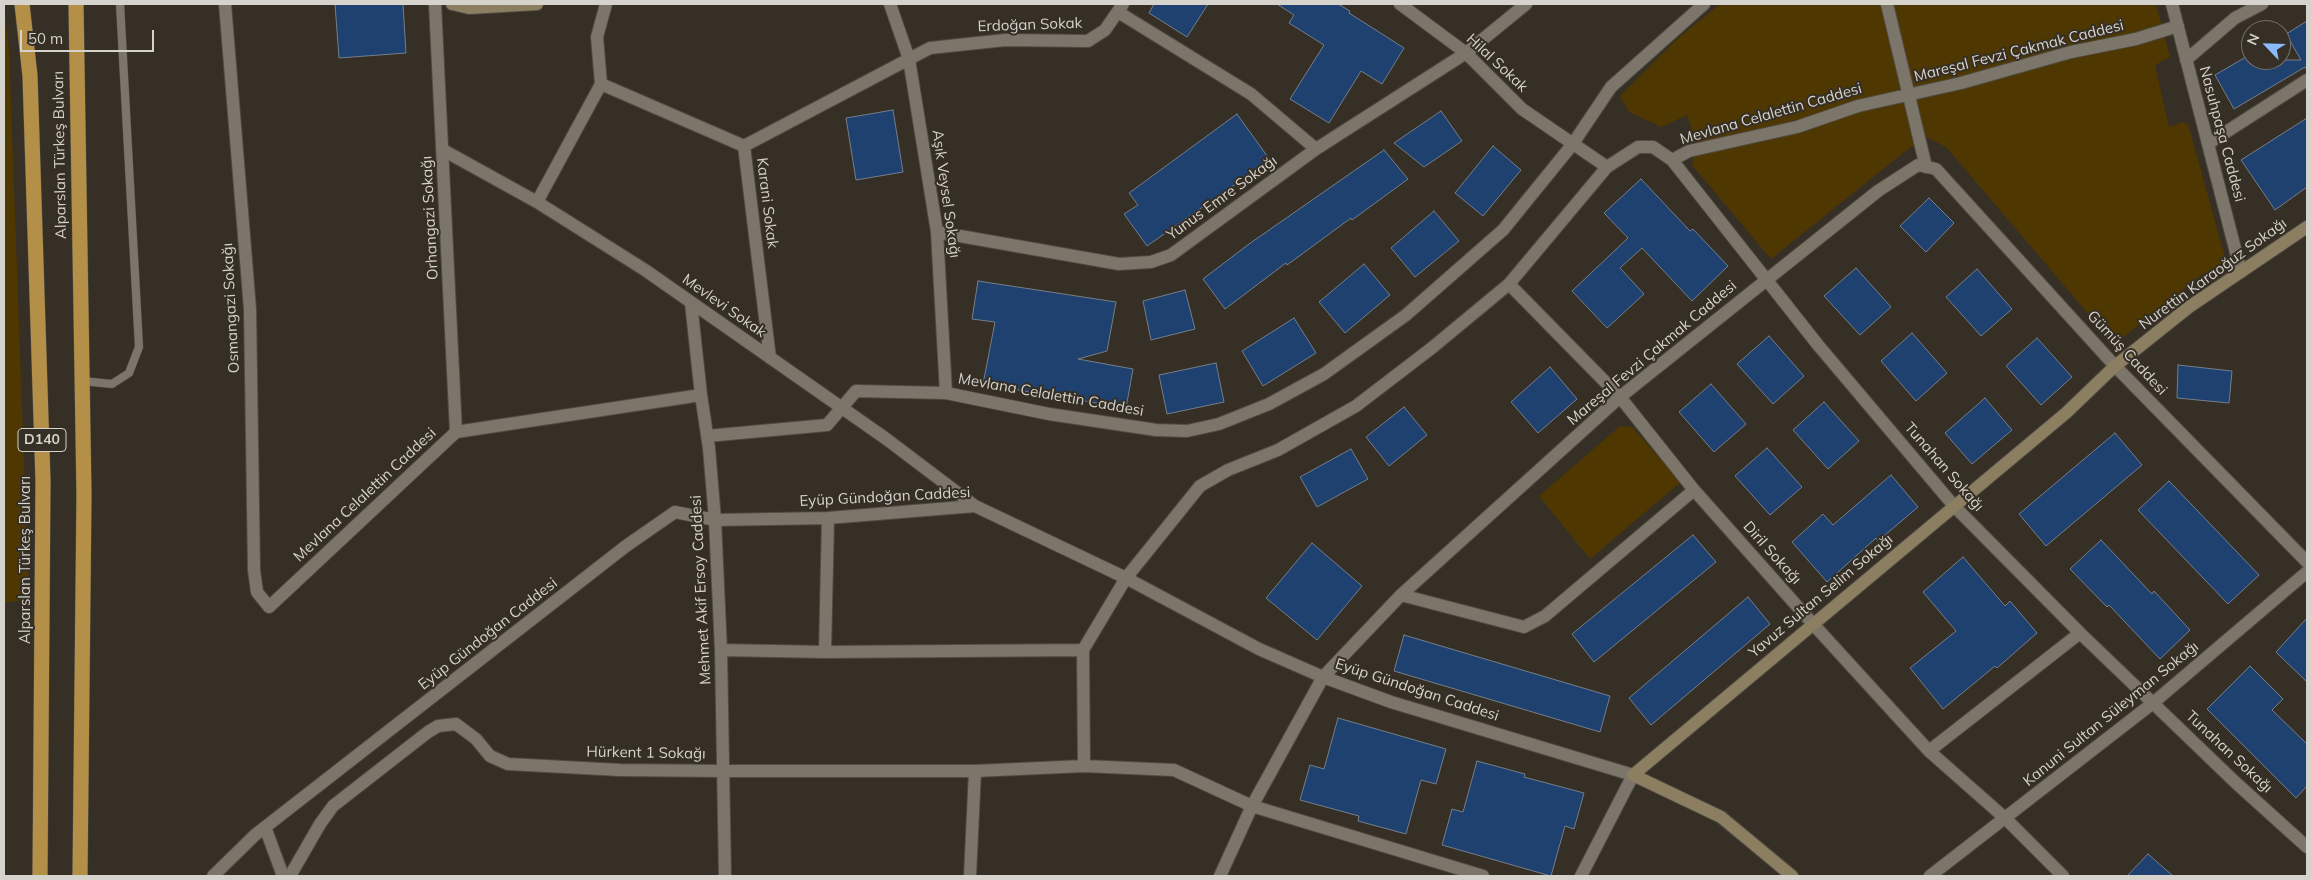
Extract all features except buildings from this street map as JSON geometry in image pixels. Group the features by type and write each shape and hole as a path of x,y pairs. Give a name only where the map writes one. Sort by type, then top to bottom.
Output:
{"highway":[{"name":"Alparslan Türkeş Bulvarı","path":"22,4 30,76 43,482 40,876"},
{"name":"Alparslan Türkeş Bulvarı","path":"76,4 84,505 80,876"}],"street":[{"name":"Osmangazi Sokağı","path":"225,4 250,309 254,570 257,592 269,607"},
{"name":"Orhangazi Sokağı","path":"435,4 456,432"},
{"path":"452,4 470,8 536,4"},
{"path":"538,202 601,84 598,38 606,4"},
{"name":"Aşık Veysel Sokağı","path":"890,4 909,59 937,232 946,393"},
{"name":"Hilal Sokak","path":"1400,4 1466,53 1522,109 1572,145"},
{"name":"Yunus Emre Sokağı","path":"937,232 1119,264 1151,262 1171,255 1316,149 1466,53 1526,4"},
{"name":"Mevlana Celalettin Caddesi","path":"707,436 827,425 856,391 946,393 1049,414 1156,430 1187,431 1219,424 1269,404 1324,374 1406,315 1503,230 1572,145 1611,87 1704,4"},
{"path":"1887,4 1908,95"},
{"name":"Nasuhpaşa Caddesi","path":"2172,4 2241,272"},
{"path":"2186,60 2235,18 2262,4"},
{"name":"Erdoğan Sokak","path":"744,146 930,48 1005,40 1088,41 1105,30 1120,8 1251,94 1316,149"},
{"name":"Mareşal Fevzi Çakmak Caddesi","path":"1220,876 1252,806 1323,677 1402,595 1620,397 1878,191 1918,165 1926,167 1908,95 1960,83 2072,52 2136,39 2178,26"},
{"path":"2209,143 2307,80"},
{"name":"Karani Sokak","path":"601,84 744,146 770,358"},
{"name":"Mevlana Celalettin Caddesi","path":"1672,160 1689,151 1710,145 1797,127 1858,106 1908,95"},
{"path":"1572,145 1606,168"},
{"name":"Tunahan Sokağı","path":"1083,650 1126,578 1200,486 1228,470 1278,450 1356,406 1433,347 1509,284 1606,168 1638,147 1654,147 1672,160 1818,344 1954,506 2080,633 2235,782 2307,847"},
{"name":"Mevlevi Sokak","path":"443,150 538,202 645,270 840,409 885,438 976,506"},
{"name":"Gümüş Caddesi","path":"1926,167 1936,169 2115,366 2307,562"},
{"name":"Nurettin Karaoğuz Sokağı","path":"2115,366 2189,307 2307,227"},
{"name":"Diril Sokağı","path":"1509,284 1620,397 1694,490 1812,624 1929,751 2006,819 2063,876"},
{"name":"Mehmet Akif Ersoy Caddesi","path":"691,303 715,520 721,650 725,876"},
{"name":"Yavuz Sultan Selim Sokağı","path":"1581,876 1633,775 2066,413 2115,366"},
{"name":"Mevlana Celalettin Caddesi","path":"269,607 456,432 701,395"},
{"path":"1402,595 1524,626 1545,616 1694,490"},
{"name":"Eyüp Gündoğan Caddesi","path":"213,876 265,827 626,546 675,512 715,520 828,518 976,506 1126,578 1259,649 1323,677 1391,702 1633,775"},
{"path":"825,652 828,518"},
{"name":"Kanuni Sultan Süleyman Sokağı","path":"1930,876 2154,703 2307,572"},
{"path":"1929,751 2080,633"},
{"path":"721,650 825,652 1083,650 1084,766"},
{"name":"Hürkent 1 Sokağı","path":"290,876 320,824 333,806 438,726 456,724 476,738 490,756 508,764 620,770 724,771 975,771 1084,766 1174,770 1252,806 1483,876"},
{"path":"970,876 975,771"},
{"path":"1633,775 1721,817 1792,876"},
{"path":"265,827 283,876"}],"lane":[{"path":"82,381 112,384 129,373 139,347 120,4"}],"shaded area":[{"path":"1720,4 2156,4 2170,57 2155,65 2169,127 2183,122 2188,124 2225,257 2221,270 2216,275 2204,273 2121,339 2108,337 1946,147 1926,137 1903,153 1771,259 1692,165 1696,141 1687,115 1661,127 1629,112 1620,96 1677,39"},
{"path":"4,7 9,49 29,599 4,603"},
{"path":"1620,426 1632,427 1681,482 1590,559 1539,496"}]}
